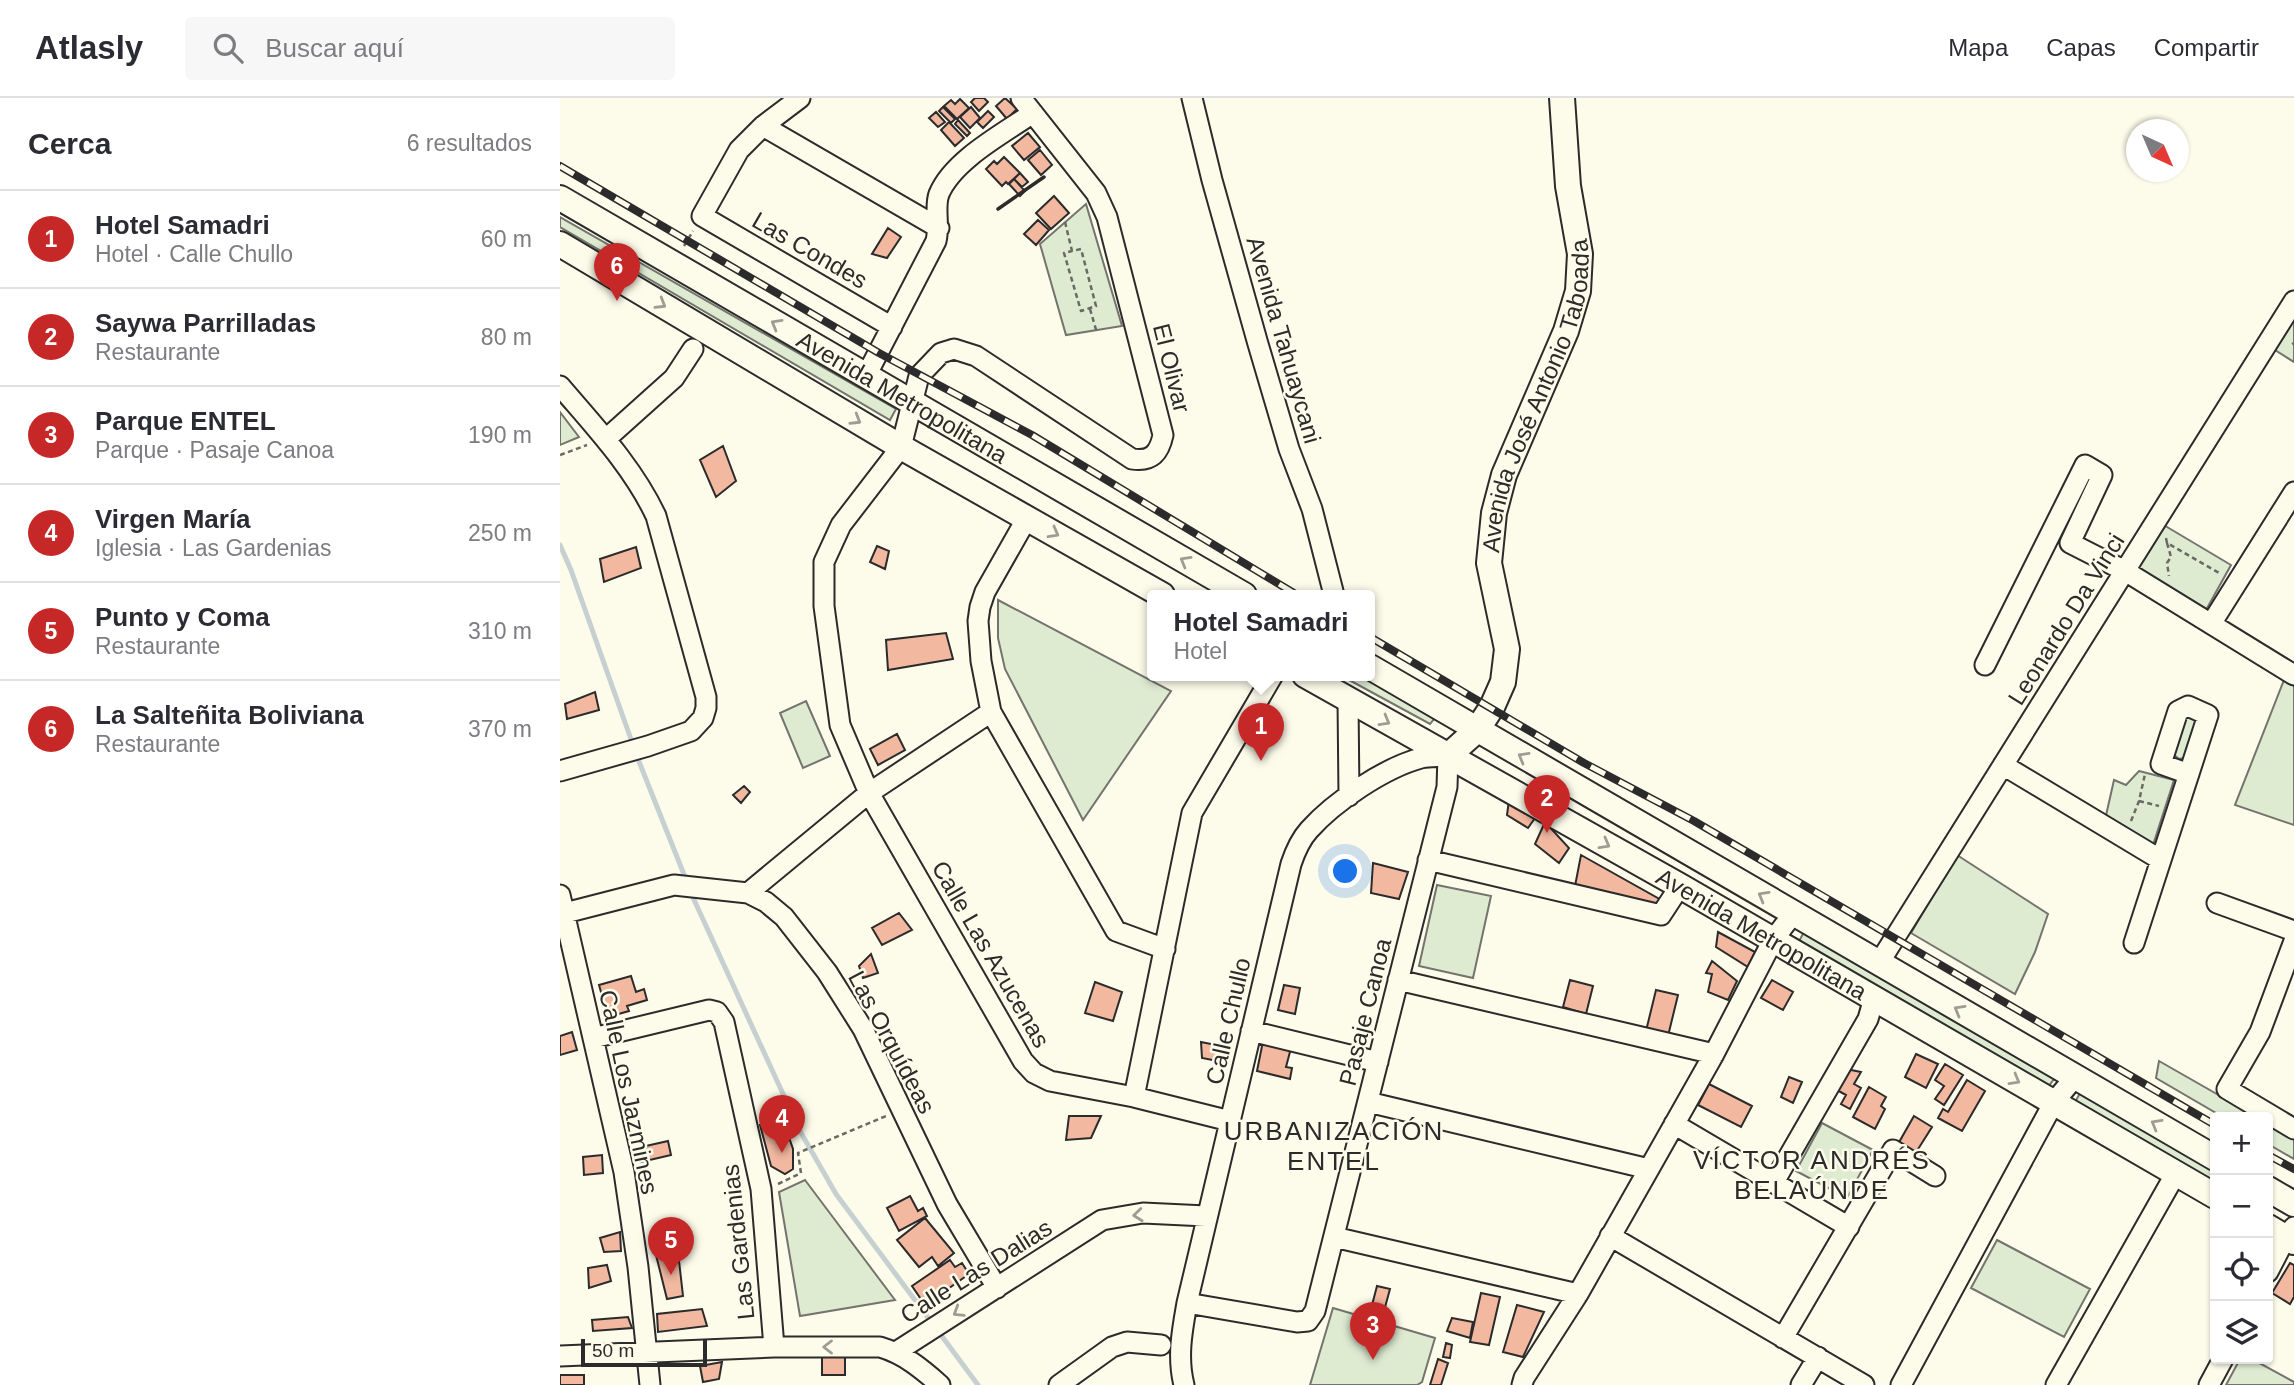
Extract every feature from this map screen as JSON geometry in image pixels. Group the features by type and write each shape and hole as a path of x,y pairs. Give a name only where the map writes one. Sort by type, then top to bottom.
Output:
{"main road":[{"name":"Avenida José Antonio Taboada","path":"1448,756 1477,730 1492,707 1503,682 1507,649 1489,563 1494,513 1504,475 1566,331 1578,291 1580,254 1568,186 1562,98"},
{"name":"Avenida Metropolitana","path":"560,198 1235,590"},
{"name":"Avenida Metropolitana","path":"560,244 700,340 901,447 1153,590"},
{"path":"700,340 725,294"},
{"name":"Avenida Metropolitana","path":"1375,670 2210,1155"},
{"name":"Avenida Metropolitana","path":"1315,681 1680,886 2210,1193"},
{"path":"2273,1192 2294,1204"}],"street":[{"path":"702,215 739,150 763,126 800,98"},
{"name":"Avenida Tahuaycani","path":"1192,98 1258,344 1289,449 1312,509 1333,590"},
{"path":"866,376 936,242 939,228 936,209 939,194 948,178 1027,105"},
{"name":"El Olivar","path":"914,403 919,376 942,353 954,349 976,356 1132,459 1144,461 1154,456 1161,447 1163,435 1107,217 1096,193 1027,105"},
{"path":"763,126 939,228"},
{"name":"Las Condes","path":"702,215 892,327"},
{"name":"Leonardo Da Vinci","path":"1879,963 2294,301"},
{"path":"606,439 674,378 700,340"},
{"path":"560,386 606,439 645,492 656,516 706,697 703,718 691,731 560,771"},
{"path":"901,447 914,403"},
{"name":"Calle Las Azucenas","path":"901,447 841,525 824,562 824,606 840,725 869,793 1034,1073 1050,1081 1134,1097 1230,1121"},
{"path":"1985,665 2085,465 2102,475 2070,543 2125,571 2294,675"},
{"path":"2211,624 2294,492"},
{"path":"1027,518 985,592 980,607 978,621 981,662 992,712 1116,931 1165,949"},
{"path":"1134,1097 1192,813 1269,681"},
{"path":"1348,700 1349,796"},
{"path":"748,893 869,793 992,712"},
{"name":"Calle Chullo","path":"1184,1385 1180,1368 1180,1346 1187,1303 1297,846 1308,831 1349,796 1385,774 1422,758 1448,756"},
{"name":"Pasaje Canoa","path":"1187,1303 1297,1322 1307,1321 1315,1311 1447,787 1448,756"},
{"path":"2003,765 2161,860"},
{"path":"2134,943 2189,774"},
{"path":"1428,860 1661,915 1680,886"},
{"name":"Las Orquídeas","path":"562,904 674,885 748,893 766,902 784,917 827,972 863,1028 947,1204 993,1290"},
{"path":"2217,903 2294,931"},
{"name":"Calle Los Jazmines","path":"562,904 624,1172 638,1267 650,1385"},
{"path":"1522,1385 1578,1294 1714,1054 1773,940 1793,914"},
{"path":"2294,942 2260,1032 2227,1089 2294,1129"},
{"path":"1398,980 1714,1054"},
{"path":"1774,1182 1868,1019 1874,999"},
{"name":"Las Gardenias","path":"593,1038 709,1010 718,1012 724,1022 761,1189 774,1347"},
{"path":"1251,1031 1378,1062"},
{"path":"1901,1385 2054,1102 2075,1077"},
{"path":"1368,1102 1649,1168"},
{"path":"1674,1124 1849,1227"},
{"path":"1783,1338 1893,1150 1936,1176"},
{"path":"2056,1385 2176,1173"},
{"name":"Calle Las Dalias","path":"560,1356 774,1347 880,1347 896,1352 1101,1220 1143,1213 1206,1216"},
{"path":"2273,1261 2286,1233"},
{"path":"1610,1236 1864,1385"},
{"path":"1334,1237 1578,1294"},
{"path":"1059,1385 1112,1347 1127,1342 1161,1345"},
{"path":"896,1352 919,1366 940,1385"},
{"path":"1801,1385 1818,1357"},
{"path":"2209,1385 2220,1364"}],"path":[{"path":"673,264 702,215"},
{"path":"1065,222 1072,251"},
{"path":"1081,249 1096,306 1081,311 1065,253 1072,251 1081,249"},
{"path":"1090,308 1097,333"},
{"path":"560,455 606,439"},
{"path":"2165,533 2171,557 2167,563 2169,579"},
{"path":"2167,543 2227,578"},
{"path":"2130,824 2139,801 2146,769"},
{"path":"2139,801 2166,808"},
{"path":"761,1189 801,1173 798,1153 901,1110"}],"green space":[{"path":"1086,204 1122,326 1066,335 1040,244"},
{"path":"560,217 896,409 890,420 560,227"},
{"path":"2294,317 2294,362 2275,350"},
{"path":"560,412 579,437 560,445"},
{"path":"2162,524 2231,565 2206,610 2135,567"},
{"path":"998,600 1147,678 1147,681 1171,691 1083,820 1005,669 998,638"},
{"path":"2284,680 2294,686 2294,825 2235,805"},
{"path":"1351,681 1375,681 1438,714 1430,724"},
{"path":"806,701 830,756 803,768 780,713"},
{"path":"2190,714 2197,721 2184,758 2179,759 2173,754 2185,717"},
{"path":"2139,771 2174,780 2153,845 2105,820 2114,780 2126,785"},
{"path":"1957,855 2048,914 2035,952 2015,994 1911,933"},
{"path":"1437,885 1491,896 1473,978 1419,966"},
{"path":"1805,930 2054,1079 2048,1087 1797,945"},
{"path":"2159,1061 2248,1112 2214,1112 2156,1078"},
{"path":"2080,1093 2210,1166 2210,1179 2074,1104"},
{"path":"1822,1123 1873,1150 1847,1198 1796,1171"},
{"path":"2273,1126 2294,1138 2294,1159 2273,1147"},
{"path":"805,1180 895,1300 800,1316 779,1192"},
{"path":"1997,1240 2090,1289 2064,1337 1971,1288"},
{"path":"1333,1308 1435,1338 1422,1382 1417,1385 1310,1385"},
{"path":"2237,1364 2261,1364 2294,1382 2294,1385 2226,1385"}],"building":[{"path":"975,98 984,98 988,102 979,111 971,102"},
{"path":"1005,98 1017,109 1007,119 996,106"},
{"path":"960,99 969,108 957,119 944,106 951,100 955,104"},
{"path":"943,107 955,119 951,123 939,111"},
{"path":"971,107 980,118 970,128 960,117"},
{"path":"988,111 994,117 983,128 977,122"},
{"path":"936,112 945,122 938,127 929,118"},
{"path":"958,120 970,133 967,136 955,124"},
{"path":"949,122 964,138 955,146 941,130"},
{"path":"1028,133 1040,147 1024,160 1012,146"},
{"path":"1040,150 1052,165 1041,175 1028,160"},
{"path":"1004,157 1020,173 1002,186 986,169 994,161 997,164"},
{"path":"1020,173 1028,182 1022,187 1014,179"},
{"path":"1014,179 1025,191 1020,196 1009,184"},
{"path":"1054,196 1069,213 1051,229 1036,213"},
{"path":"1038,220 1049,230 1036,245 1024,234"},
{"path":"888,228 901,237 887,258 872,254"},
{"path":"723,446 736,481 716,497 700,460"},
{"path":"877,546 889,551 885,569 870,562"},
{"path":"636,547 641,568 604,582 600,559"},
{"path":"946,633 953,659 888,670 886,640"},
{"path":"595,692 599,710 567,719 565,704"},
{"path":"897,734 905,750 878,765 870,749"},
{"path":"744,786 750,792 741,803 733,795"},
{"path":"1509,800 1535,818 1528,828 1507,815"},
{"path":"1545,822 1569,848 1559,863 1535,844"},
{"path":"1581,855 1663,901 1660,913 1575,886"},
{"path":"1373,863 1408,872 1399,899 1371,893"},
{"path":"899,913 912,930 882,945 872,928"},
{"path":"1718,932 1755,952 1748,967 1716,947"},
{"path":"871,954 878,973 863,978 859,966"},
{"path":"1712,961 1737,981 1728,1000 1708,992 1712,974 1706,973"},
{"path":"631,976 636,992 644,989 647,1000 627,1006 629,1011 608,1017 599,985"},
{"path":"1570,980 1593,986 1586,1014 1563,1007"},
{"path":"1772,980 1793,992 1783,1010 1761,998"},
{"path":"1095,982 1122,992 1113,1021 1085,1013"},
{"path":"1284,985 1300,988 1295,1014 1278,1010"},
{"path":"1656,990 1678,995 1668,1036 1646,1031"},
{"path":"572,1032 577,1050 560,1055 560,1036"},
{"path":"1263,1041 1291,1048 1286,1067 1292,1068 1290,1079 1257,1071"},
{"path":"1201,1042 1226,1047 1223,1062 1202,1058"},
{"path":"1916,1054 1938,1064 1926,1088 1905,1077"},
{"path":"1945,1064 1963,1075 1944,1105 1935,1099 1944,1086 1935,1080"},
{"path":"1846,1069 1861,1072 1854,1084 1861,1088 1850,1109 1841,1104 1846,1095 1835,1089"},
{"path":"1789,1077 1802,1082 1793,1103 1781,1097"},
{"path":"1967,1080 1985,1091 1962,1131 1938,1118 1943,1109 1948,1112"},
{"path":"1709,1084 1752,1106 1741,1127 1698,1105"},
{"path":"1869,1087 1886,1097 1881,1106 1885,1109 1875,1129 1853,1117"},
{"path":"1069,1116 1101,1116 1091,1138 1066,1140"},
{"path":"1914,1116 1932,1127 1915,1154 1898,1144"},
{"path":"775,1120 779,1128 785,1126 793,1149 793,1169 785,1174 771,1166 760,1125"},
{"path":"668,1141 671,1155 641,1162 637,1148"},
{"path":"602,1155 603,1173 584,1175 583,1157"},
{"path":"910,1196 918,1211 923,1208 927,1216 899,1231 887,1208"},
{"path":"925,1218 954,1253 938,1266 932,1257 919,1267 897,1240"},
{"path":"620,1232 621,1251 604,1252 600,1238"},
{"path":"678,1252 683,1296 667,1299 656,1255"},
{"path":"950,1260 955,1267 962,1263 969,1274 925,1305 912,1286"},
{"path":"2290,1263 2294,1265 2294,1297 2290,1304 2273,1291"},
{"path":"607,1265 611,1281 589,1288 588,1268"},
{"path":"1377,1286 1390,1289 1384,1311 1371,1309"},
{"path":"1481,1293 1500,1297 1489,1345 1470,1342"},
{"path":"1517,1305 1544,1312 1523,1357 1503,1352"},
{"path":"702,1309 707,1326 658,1332 657,1314"},
{"path":"628,1317 632,1328 593,1331 592,1320"},
{"path":"1452,1318 1473,1322 1470,1338 1447,1331"},
{"path":"1446,1343 1452,1345 1450,1358 1443,1357"},
{"path":"822,1353 845,1354 845,1375 822,1375"},
{"path":"1438,1359 1448,1363 1441,1385 1430,1385"},
{"path":"722,1362 719,1379 703,1382 700,1366"},
{"path":"560,1375 584,1375 584,1385 560,1385"}],"waterway":[{"path":"560,545 633,745"},
{"path":"636,754 687,882"},
{"path":"690,891 800,1131 836,1194 932,1323"},
{"path":"938,1331 978,1385"}],"railway":[{"path":"560,166 879,353 1032,435 1289,590"},
{"path":"1375,640 1584,763 1694,821 2210,1122"},
{"path":"2273,1158 2294,1169"}],"wall":[{"path":"998,209 1044,177"}],"place":[{"name":"La Salteñita Boliviana","path":"617,301"},
{"name":"Hotel Samadri","path":"1261,761"},
{"name":"Saywa Parrilladas","path":"1547,833"},
{"name":"Virgen María","path":"782,1153"},
{"name":"Punto y Coma","path":"671,1275"},
{"name":"Parque ENTEL","path":"1373,1360"}],"district":[{"name":"URBANIZACIÓN ENTEL","path":"1334,1146"},
{"name":"VÍCTOR ANDRÉS BELAÚNDE","path":"1812,1175"}]}
